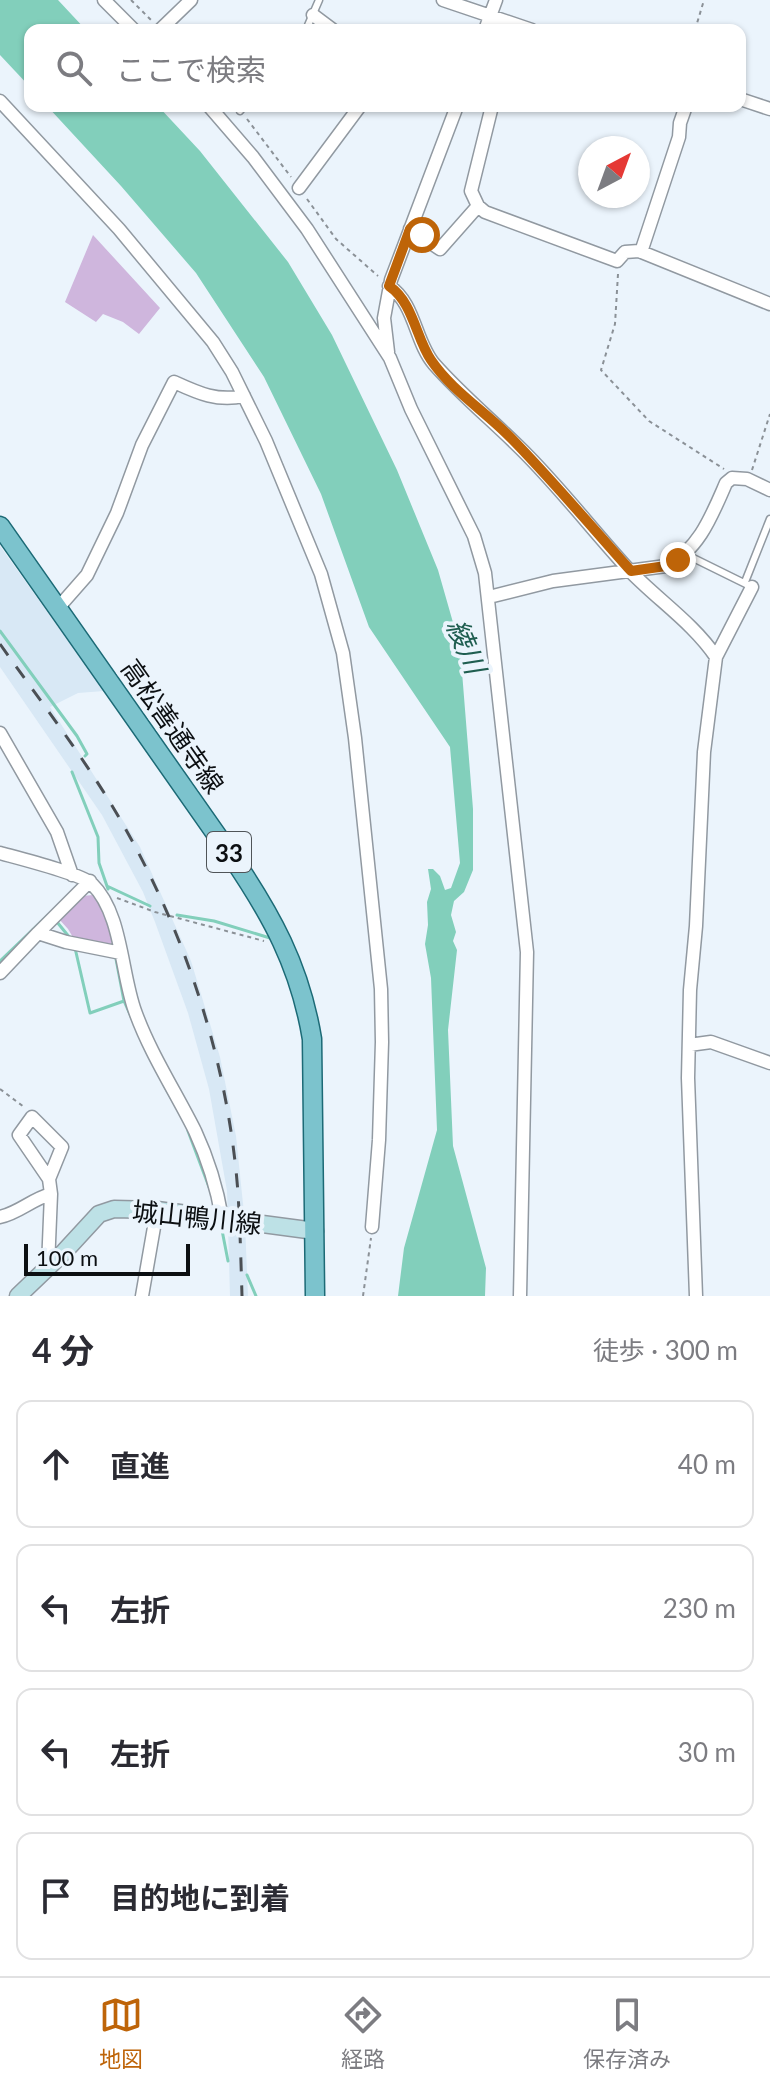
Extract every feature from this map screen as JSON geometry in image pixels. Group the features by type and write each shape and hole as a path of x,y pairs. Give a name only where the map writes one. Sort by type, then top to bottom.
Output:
{"main road":[{"name":"高松善通寺線","path":"0,526 265,906 285,944 303,997 312,1039 315,1296"},
{"name":"城山鴨川線","path":"18,1296 99,1214 128,1208 157,1210 315,1231"}],"street":[{"path":"104,0 128,24"},
{"path":"166,24 191,0"},
{"path":"443,0 505,24"},
{"path":"487,24 496,0"},
{"path":"313,15 325,24"},
{"path":"0,101 119,229 213,342 266,441 321,574 343,653 381,989 379,1126 372,1227"},
{"path":"746,101 770,109"},
{"path":"214,112 253,157 307,229 390,358 411,409 474,536 489,597 527,952 520,1296"},
{"path":"299,188 356,112"},
{"path":"390,358 384,318 389,286 455,112"},
{"path":"491,112 471,191 478,206 485,212 617,261 625,252 641,252 770,304"},
{"path":"641,252 679,137 684,112"},
{"path":"410,229 440,249 478,206"},
{"path":"389,286 406,306 430,359 473,405 534,462 631,571 706,642 716,657"},
{"path":"58,608 87,575 117,513 142,445 174,382 206,397 230,399 244,396"},
{"path":"489,597 553,581 666,566 685,554 696,542 726,483 732,478 749,479 770,490"},
{"path":"696,1296 689,1045 700,807 716,657 748,585"},
{"path":"0,733 57,832 72,875"},
{"path":"0,853 90,881 100,895 115,927 135,1011 166,1081 195,1132 216,1185 222,1218"},
{"path":"0,973 90,881"},
{"path":"38,933 121,953"},
{"path":"689,1045 711,1042 770,1063"},
{"path":"48,1266 49,1179 19,1135 32,1117 62,1147 49,1179"},
{"path":"0,1217 12,1214 38,1197 51,1194"},
{"path":"142,1296 157,1210"}],"lane":[{"path":"309,24 319,0"},
{"path":"685,554 748,585 770,519"}],"path":[{"path":"131,0 156,24"},
{"path":"697,24 704,0"},
{"path":"245,112 336,239 389,286"},
{"path":"617,261 620,269 616,284 615,324 601,370 649,421 732,478"},
{"path":"749,479 770,414"},
{"path":"100,895 120,898 185,920 271,943 285,944"},
{"path":"0,1089 20,1103 32,1117"},
{"path":"363,1296 372,1227"}],"shaded area":[{"path":"0,0 58,0 80,24 24,24 24,81 0,55"},
{"path":"53,112 164,112 200,151 288,262 332,335 397,470 438,570 460,647 473,809 473,870 464,892 454,901 451,915 456,932 453,941 457,950 448,1030 453,1146 486,1268 485,1296 398,1296 404,1248 437,1130 431,978 425,944 427,902 431,889 428,869 433,869 440,876 445,890 451,888 460,863 450,747 369,627 321,494 264,377 196,273"},
{"path":"93,235 160,308 139,334 123,322 103,314 96,322 65,302"},
{"path":"0,546 104,691 78,693 50,707 140,847 191,961 220,1057 236,1136 245,1223 248,1296 230,1296 227,1191 209,1089 188,1013 155,922 143,892 102,815 0,667"},
{"path":"93,895 110,923 112,947 74,939 59,919 82,896"}],"waterway":[{"path":"0,631 77,736 87,754 85,756"},
{"path":"72,772 98,837 99,863 108,889"},
{"path":"107,886 150,906"},
{"path":"0,961 48,915"},
{"path":"177,915 214,921 270,938"},
{"path":"57,922 70,938"},
{"path":"75,948 90,1013 124,1001"},
{"path":"116,959 124,1001 133,1021"},
{"path":"164,1085 174,1103"},
{"path":"188,1131 209,1187"},
{"path":"221,1225 228,1261"},
{"path":"247,1275 256,1296"}],"railway":[{"path":"0,644 114,809 139,853 181,946 213,1043 233,1142 242,1296"}],"route":[{"path":"422,235 410,229 389,286 395,289 406,306 430,359 473,405 534,462 631,571 666,566 678,560"}],"water label":[{"name":"綾川","path":"467,646"}]}
